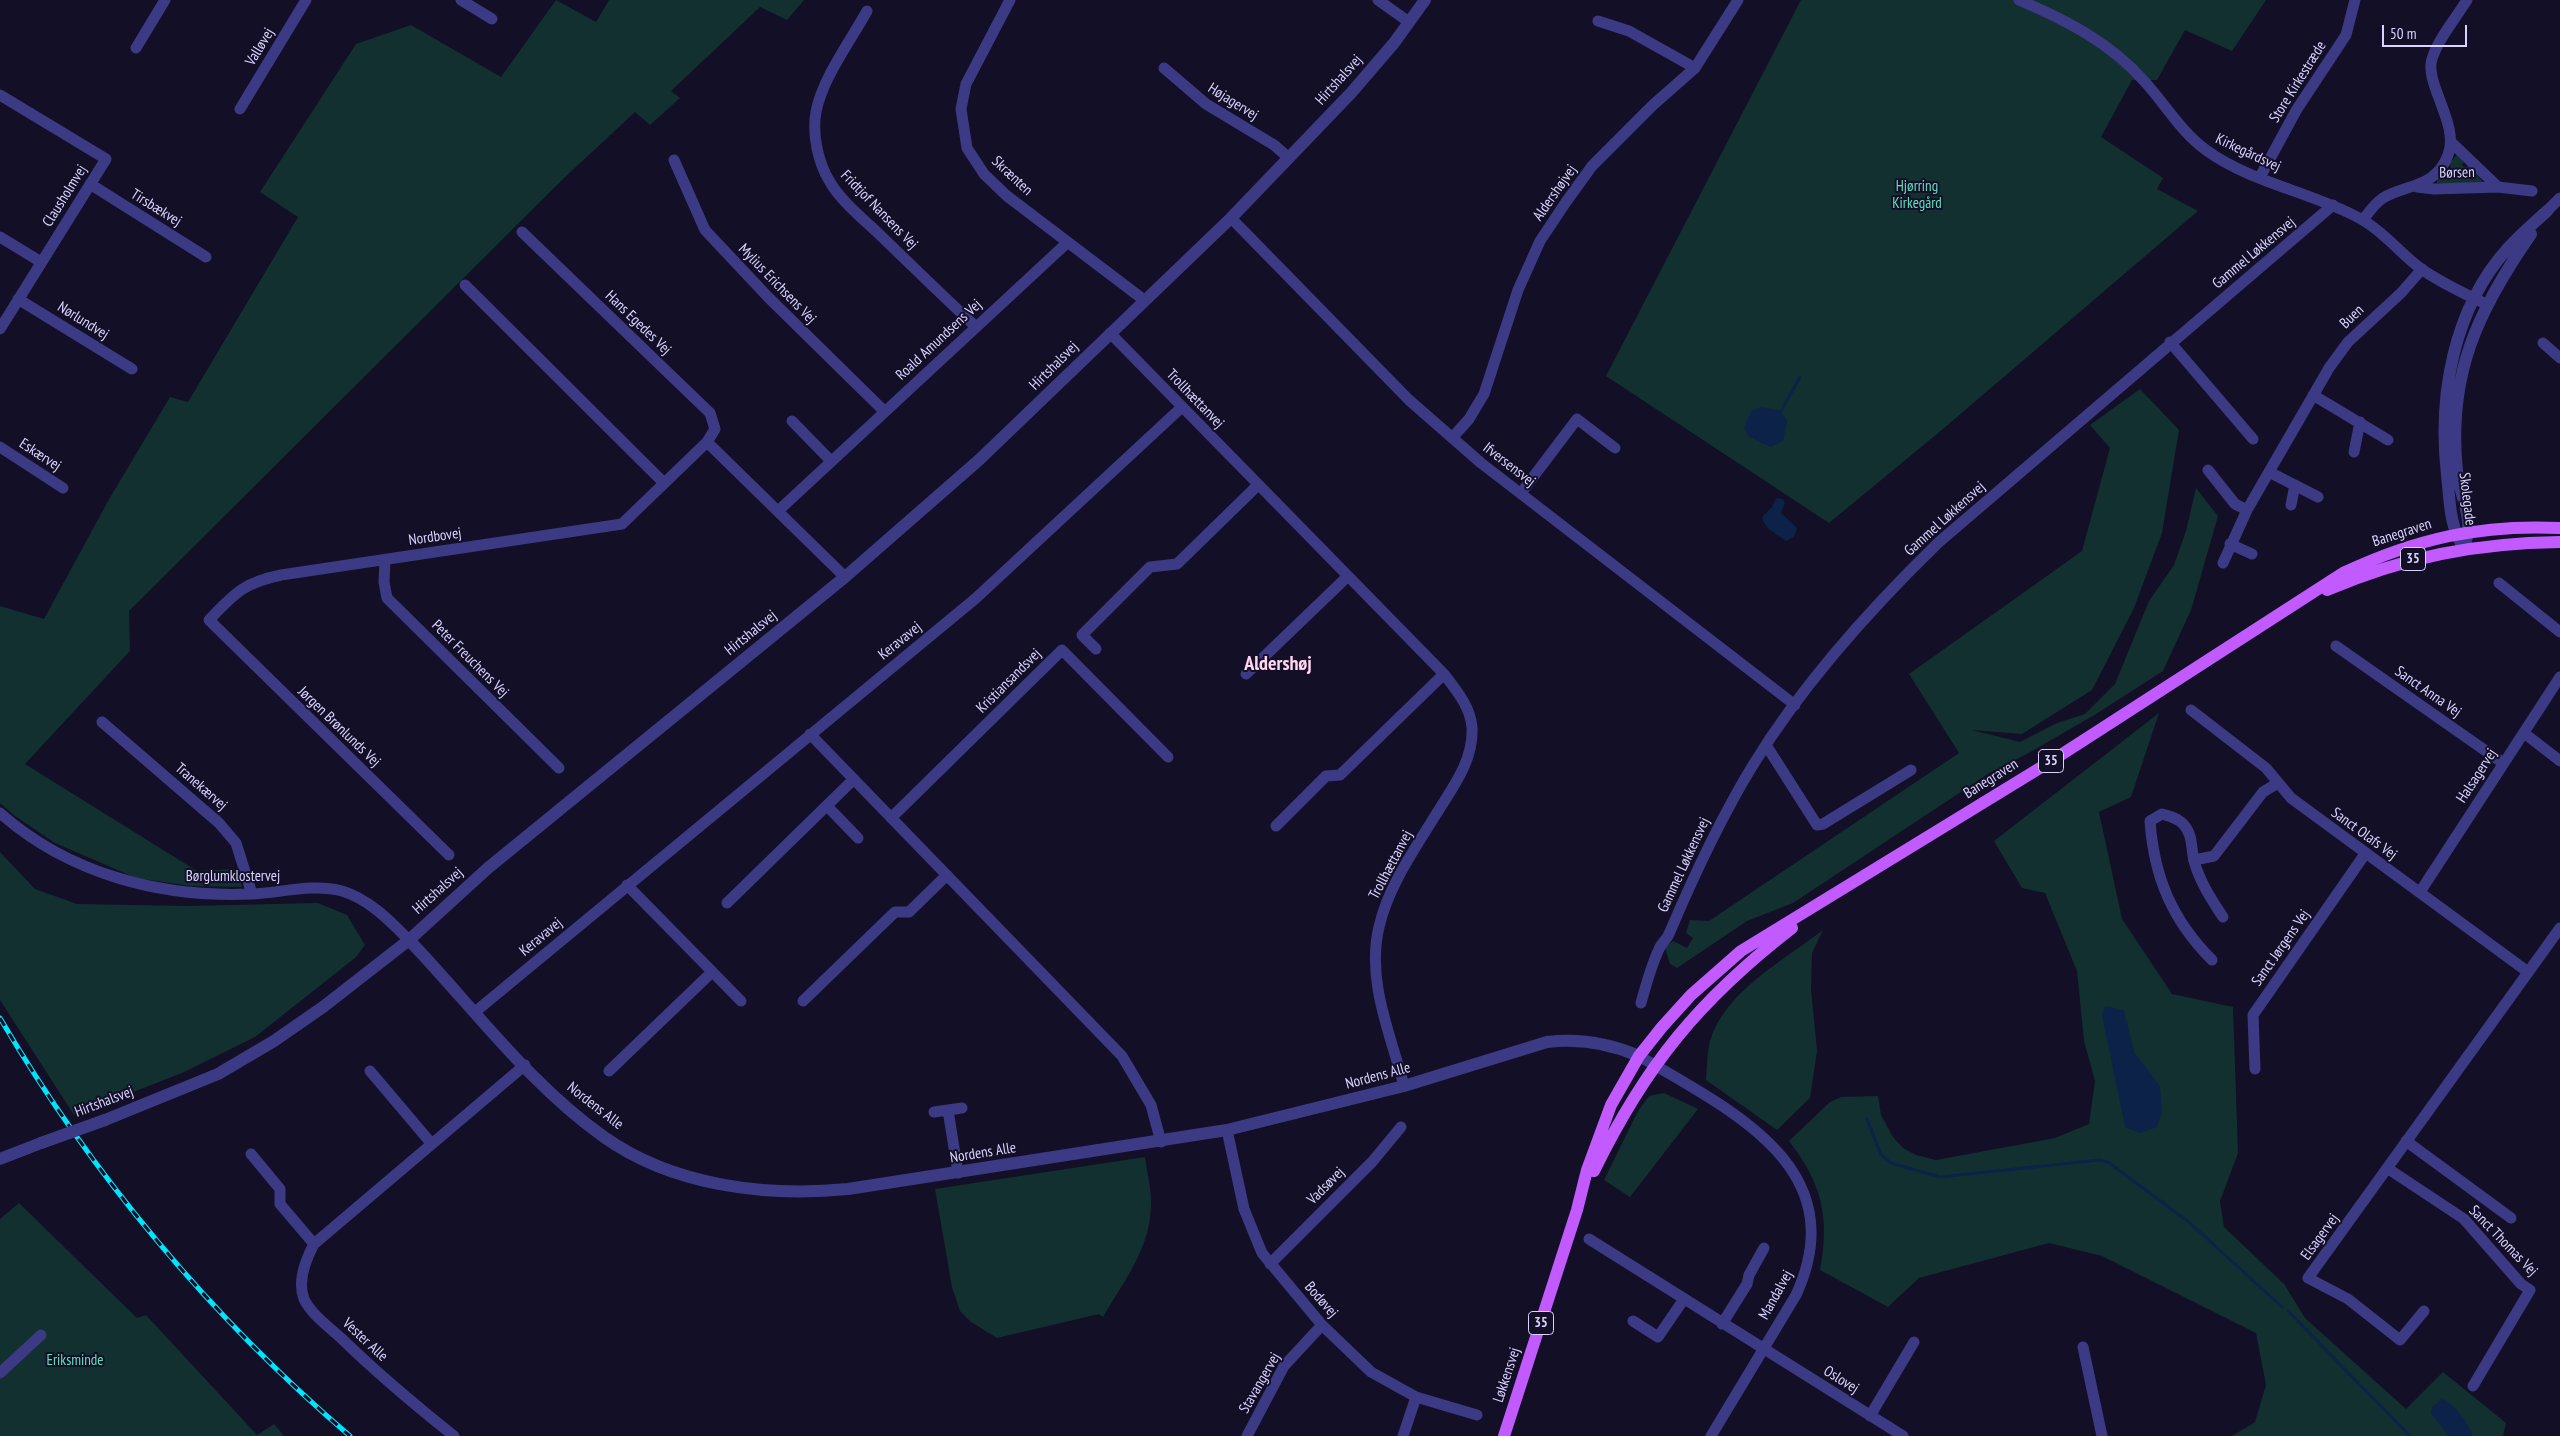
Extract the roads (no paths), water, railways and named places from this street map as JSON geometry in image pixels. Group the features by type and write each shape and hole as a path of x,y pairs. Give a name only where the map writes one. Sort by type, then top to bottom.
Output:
{"main road":[{"name":"Banegraven","path":"1639,1056 1691,995 1728,962 1783,925 2053,760 2343,573 2396,550 2454,534 2533,526 2560,528"},
{"name":"Banegraven","path":"2269,620 2315,595 2363,575 2413,559 2464,548 2516,542 2560,542"},
{"name":"Banegraven","path":"1654,1065 1697,1012 1730,978 1830,898"},
{"name":"Løkkensvej","path":"1504,1436 1601,1130 1611,1105 1639,1056"},
{"name":"Løkkensvej","path":"1577,1210 1611,1135 1654,1065"}],"street":[{"path":"136,48 165,0"},
{"name":"Valløvej","path":"240,109 306,0"},
{"path":"461,0 492,19"},
{"name":"Skrænten","path":"1010,0 966,84 961,109 967,148 984,174 1007,196 1144,300"},
{"path":"1378,0 1409,22"},
{"name":"Hirtshalsvej","path":"0,1160 218,1074 274,1041 323,1007 409,940 488,868 846,577 979,460 1231,218 1351,93 1425,0"},
{"name":"Aldershøjvej","path":"1452,438 1469,419 1484,394 1518,290 1540,241 1592,166 1653,105 1695,68 1738,0"},
{"name":"Kirkegårdsvej","path":"2019,0 2088,33 2130,65 2189,136 2205,150 2223,161 2333,205 2363,220 2422,269 2486,304"},
{"name":"Store Kirkestræde","path":"2260,177 2297,109 2346,35 2355,0"},
{"name":"Børsen","path":"2467,0 2432,60 2431,66 2452,143 2498,187"},
{"name":"Fridtjof Nansens Vej","path":"867,11 830,77 816,112 815,131 818,151 830,182 863,218 975,326"},
{"path":"1598,21 1629,31 1695,68"},
{"name":"Højagervej","path":"1164,68 1206,104 1274,145 1289,158"},
{"name":"Clausholmvej","path":"0,95 106,159 0,329"},
{"name":"Børsen","path":"2417,187 2442,166 2448,156 2452,143"},
{"name":"Mylius Erichsens Vej","path":"674,160 705,230 768,297 884,411"},
{"name":"Tirsbækvej","path":"90,184 206,257"},
{"name":"Børsen","path":"2363,220 2375,204 2386,196 2417,187 2434,189 2498,187 2532,191"},
{"name":"Skolegade","path":"2464,548 2454,534 2445,453 2446,396 2456,343 2474,298 2508,248 2560,198"},
{"name":"Gammel Løkkensvej","path":"1640,1003 1659,948 1668,937 1694,875 1720,822 1766,746 1795,704 1861,622 1894,586 1939,542 2107,400 2170,342 2333,205"},
{"name":"Skolegade","path":"2464,548 2470,531 2457,472 2456,400 2472,336 2486,304 2506,270 2547,211"},
{"name":"Ifversensvej","path":"1231,218 1409,400 1452,438 1521,494 1795,704"},
{"name":"Hans Egedes Vej","path":"522,232 710,413 715,429 706,442"},
{"path":"0,237 41,262"},
{"name":"Roald Amundsens Vej","path":"778,511 975,326 1068,242"},
{"name":"Buen","path":"2223,564 2230,544 2247,510 2313,395 2348,342 2401,293 2422,269"},
{"path":"465,285 664,483"},
{"name":"Nørlundvej","path":"18,299 132,369"},
{"name":"Trollhættanvej","path":"1110,333 1444,674 1464,701 1472,726 1470,752 1462,773 1389,897 1379,928 1376,945 1376,976 1379,994 1404,1086"},
{"path":"2170,342 2253,439"},
{"path":"2543,343 2560,358"},
{"path":"2313,395 2388,440"},
{"name":"Keravavej","path":"475,1012 974,599 1182,407"},
{"path":"1521,494 1577,419 1615,448"},
{"path":"792,421 831,461"},
{"path":"2354,452 2360,422"},
{"path":"706,442 846,577"},
{"name":"Nordbovej","path":"209,620 235,593 257,580 611,528 622,524 631,517 706,442"},
{"name":"Eskærvej","path":"0,447 63,488"},
{"path":"2208,470 2235,504 2247,510"},
{"path":"2269,472 2318,497"},
{"path":"1096,649 1082,635 1150,567 1177,564 1258,485"},
{"path":"2291,505 2295,486"},
{"path":"2230,544 2252,554"},
{"name":"Peter Freuchens Vej","path":"385,560 384,582 387,598 559,768"},
{"path":"1246,674 1347,576"},
{"path":"2500,583 2560,632"},
{"name":"Jørgen Brønlunds Vej","path":"209,620 449,855"},
{"name":"Sanct Anna Vej","path":"2336,646 2503,763"},
{"name":"Kristiansandsvej","path":"892,818 1062,650 1168,757"},
{"path":"1276,826 1326,776 1340,775 1444,674"},
{"name":"Halsagervej","path":"2420,892 2560,677"},
{"name":"Sanct Olafs Vej","path":"2191,710 2266,768 2291,798 2528,972"},
{"name":"Tranekærvej","path":"102,722 219,823 236,843 252,894"},
{"path":"2524,733 2560,761"},
{"path":"810,734 1122,1056 1151,1105 1161,1142"},
{"path":"1766,746 1817,825 1823,824 1911,770"},
{"path":"727,903 854,779"},
{"path":"2194,860 2214,856 2263,792 2278,783"},
{"path":"827,806 858,838"},
{"name":"Børglumklostervej","path":"0,813 42,844 72,860 109,876 156,889 185,893 252,894 324,888 343,891 377,910 409,940"},
{"path":"2212,960 2191,936 2166,896 2157,870 2152,845 2150,821 2153,818 2162,814 2183,822 2191,836 2194,860 2207,894 2222,917"},
{"name":"Sanct Jørgens Vej","path":"2255,1069 2253,1015 2365,854"},
{"path":"803,1001 895,912 910,912 947,875"},
{"path":"627,886 741,1001"},
{"name":"Elsagervej","path":"2424,1311 2400,1340 2348,1299 2308,1278 2560,928"},
{"name":"Nordens Alle","path":"409,940 524,1065 564,1105 605,1138 640,1157 691,1178 731,1188 807,1193 958,1173 1161,1142 1227,1130 1404,1086 1547,1042 1562,1040 1615,1046 1639,1056"},
{"path":"609,1071 712,972"},
{"name":"Mandalvej","path":"1639,1056 1697,1089 1760,1135 1781,1154 1802,1186 1811,1222 1810,1252 1805,1275 1796,1295 1711,1436"},
{"name":"Vester Alle","path":"454,1436 390,1385 318,1317 304,1299 302,1280 306,1260 314,1244 524,1065"},
{"path":"370,1071 431,1143"},
{"path":"934,1112 962,1108"},
{"path":"948,1110 958,1173"},
{"name":"Vadsøvej","path":"1270,1264 1372,1162 1401,1127"},
{"name":"Bodøvej","path":"1227,1130 1244,1209 1262,1253 1322,1325 1371,1372 1416,1397 1477,1415"},
{"path":"2406,1141 2511,1218"},
{"path":"251,1154 280,1189 280,1204 314,1244"},
{"name":"Sanct Thomas Vej","path":"2387,1168 2464,1219 2521,1284 2530,1290 2473,1386"},
{"name":"Oslovej","path":"1590,1239 1870,1416 1890,1433 1904,1436"},
{"path":"1722,1324 1747,1284 1749,1275 1764,1248"},
{"path":"1634,1321 1658,1337 1684,1299"},
{"name":"Stavangervej","path":"1247,1436 1284,1366 1322,1325"},
{"path":"0,1373 42,1335"},
{"path":"1870,1416 1914,1342"},
{"path":"2083,1346 2102,1436"},
{"path":"1403,1436 1416,1397"}],"water":[{"path":"1762,407 1781,411 1787,421 1783,441 1771,447 1749,437 1744,428 1751,411"},
{"path":"1776,498 1783,499 1785,503 1781,513 1797,528 1794,537 1786,541 1768,528 1762,517 1772,507"},
{"path":"2105,1006 2124,1010 2134,1052 2160,1086 2162,1112 2157,1127 2140,1133 2125,1127 2102,1015"},
{"path":"2442,1399 2447,1401 2460,1415 2473,1436 2448,1436 2431,1413 2432,1407"}],"waterway":[{"path":"1781,411 1800,377"},
{"path":"1867,1119 1881,1155 1891,1163 1940,1177 2099,1160 2108,1162 2190,1223 2282,1307"},
{"path":"2288,1311 2410,1436"}],"railway":[{"path":"0,1018 74,1133 158,1242 250,1343 299,1391 350,1436"}],"district":[{"name":"Aldershøj","path":"1278,664"}],"park label":[{"name":"Hjørring Kirkegård","path":"1917,196"},
{"name":"Eriksminde","path":"75,1361"}]}
